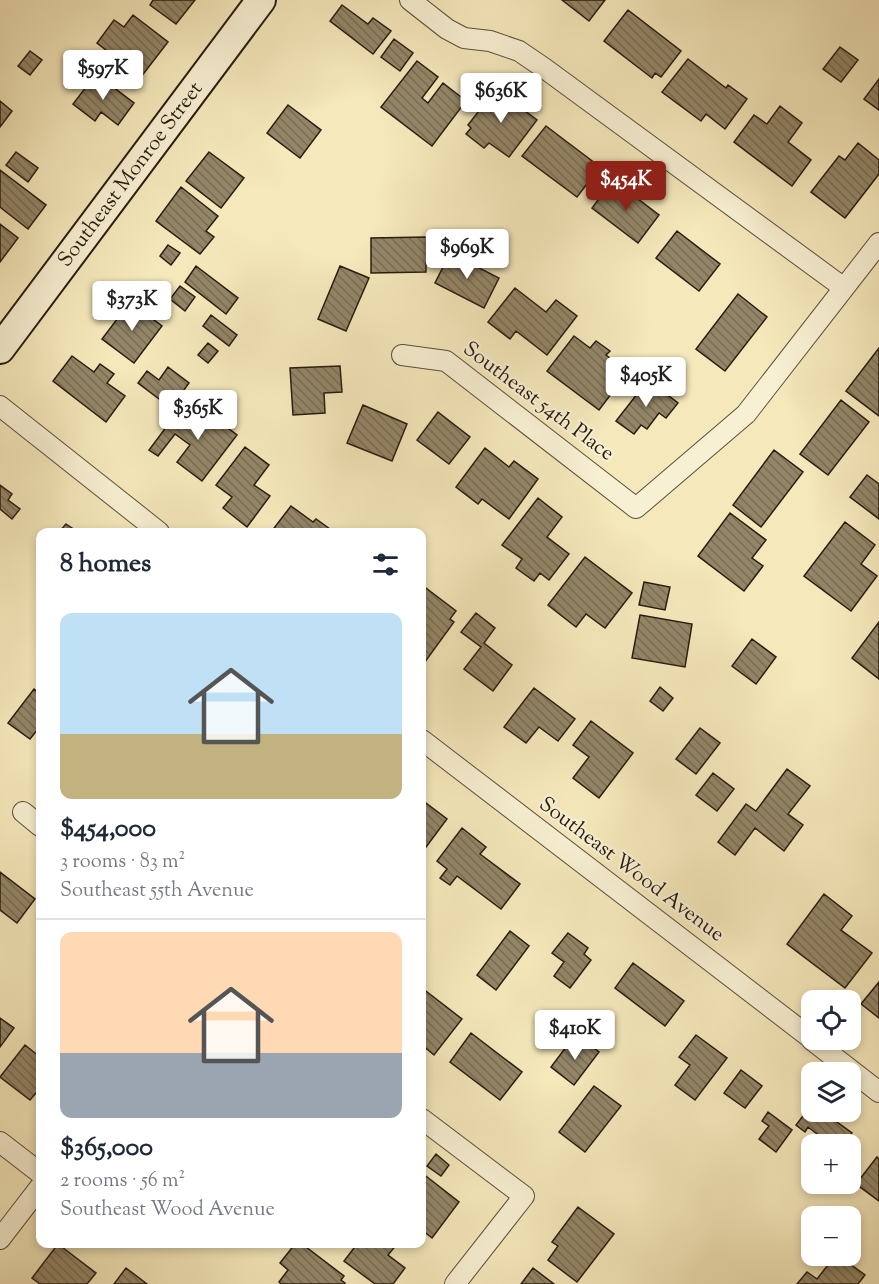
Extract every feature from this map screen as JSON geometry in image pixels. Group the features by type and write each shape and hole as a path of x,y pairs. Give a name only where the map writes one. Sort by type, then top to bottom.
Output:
{"street":[{"name":"Southeast Monroe Street","path":"0,349 261,0"},
{"path":"410,0 447,29 464,38 490,41 519,51 844,288 879,243"},
{"name":"Southeast 54th Place","path":"402,355 446,361 636,508 746,414 844,288"},
{"path":"0,406 154,528"},
{"name":"Southeast Wood Avenue","path":"426,743 801,1031"},
{"path":"23,812 36,823"},
{"name":"Southeast Wood Avenue","path":"826,1050 879,1092"},
{"path":"426,1122 524,1196 455,1284"},
{"path":"0,1142 36,1170"},
{"path":"0,1239 36,1192"}],"building":[{"path":"153,0 195,0 176,24 150,5"},
{"path":"562,0 605,0 589,21"},
{"path":"342,5 368,24 373,18 391,31 373,54 330,21"},
{"path":"628,10 681,51 661,77 655,73 652,78 604,41"},
{"path":"133,15 168,42 141,77 97,43 114,20 124,27"},
{"path":"394,39 413,53 400,71 381,57"},
{"path":"840,47 858,60 841,82 823,69"},
{"path":"30,51 42,60 30,75 18,66"},
{"path":"688,59 726,88 728,85 747,99 725,129 706,114 701,121 662,92"},
{"path":"417,61 438,77 422,98 428,103 443,83 466,101 432,146 381,107"},
{"path":"96,74 134,103 118,125 101,112 95,121 73,104"},
{"path":"879,79 879,110 864,99"},
{"path":"496,89 537,120 509,157 489,143 484,148 466,134 471,128 468,125"},
{"path":"0,101 12,111 0,127"},
{"path":"288,105 321,130 300,158 267,133"},
{"path":"780,106 802,123 788,142 811,160 792,186 734,142 754,115 767,124"},
{"path":"546,126 600,167 577,197 522,156"},
{"path":"858,143 879,160 879,174 845,218 811,192 839,156 845,160"},
{"path":"16,152 38,168 28,182 6,165"},
{"path":"209,152 244,178 221,208 186,181"},
{"path":"0,170 46,205 28,229 0,207"},
{"path":"613,180 659,215 638,243 592,208"},
{"path":"181,187 218,216 206,231 214,237 200,254 156,221"},
{"path":"0,224 18,238 0,262"},
{"path":"677,231 720,264 699,291 656,258"},
{"path":"426,237 426,272 371,273 371,238"},
{"path":"168,245 180,253 171,265 160,256"},
{"path":"450,253 499,278 484,308 435,283"},
{"path":"196,266 238,298 226,314 185,282"},
{"path":"340,266 369,278 346,331 318,319"},
{"path":"180,286 195,297 185,311 170,299"},
{"path":"515,288 546,312 556,300 577,316 547,355 516,331 510,339 488,322"},
{"path":"738,294 767,317 725,371 696,349"},
{"path":"130,302 162,326 134,363 102,339"},
{"path":"211,315 237,335 229,346 203,326"},
{"path":"574,336 590,348 596,341 610,351 606,355 628,372 599,410 547,371"},
{"path":"208,343 218,351 208,363 198,355"},
{"path":"879,348 879,416 846,391"},
{"path":"72,356 94,372 100,364 114,374 107,383 125,396 106,422 53,381"},
{"path":"340,366 342,392 324,393 325,413 293,415 290,368"},
{"path":"168,367 189,383 171,408 138,383 147,371 159,380"},
{"path":"648,380 678,403 666,418 659,413 647,429 641,425 634,434 616,421"},
{"path":"841,400 869,422 828,475 800,454"},
{"path":"195,403 237,435 202,481 177,462 190,445 175,434 158,456 149,450 170,422 177,426"},
{"path":"363,405 407,424 392,461 347,443"},
{"path":"438,412 470,437 449,464 417,440"},
{"path":"245,447 269,465 254,485 270,496 247,527 223,508 232,497 216,485"},
{"path":"485,448 509,467 514,461 538,479 509,519 482,499 478,504 456,487"},
{"path":"774,450 803,472 761,527 733,505"},
{"path":"867,475 879,484 879,519 850,497"},
{"path":"0,485 12,494 8,500 20,509 12,519 0,509"},
{"path":"538,498 562,517 547,537 569,554 549,580 540,573 534,581 516,568 522,559 502,545"},
{"path":"291,506 313,522 316,519 328,528 274,528"},
{"path":"730,513 766,540 752,558 763,566 744,591 698,556"},
{"path":"845,522 875,545 861,564 877,576 851,611 804,576"},
{"path":"585,557 632,593 605,628 586,614 576,627 548,605"},
{"path":"644,582 670,587 665,610 639,605"},
{"path":"426,588 456,611 450,619 454,622 426,660"},
{"path":"476,613 495,628 484,643 512,665 493,691 464,669 481,647 461,632"},
{"path":"640,615 692,624 685,667 632,658"},
{"path":"879,622 879,679 852,658"},
{"path":"752,639 776,657 756,684 732,666"},
{"path":"660,687 673,698 663,711 650,701"},
{"path":"534,688 575,719 558,741 539,727 526,743 504,727"},
{"path":"34,689 36,691 36,732 30,739 8,723"},
{"path":"591,721 633,753 599,798 573,778 589,757 573,745"},
{"path":"700,728 720,743 696,774 676,759"},
{"path":"787,769 810,786 788,814 803,825 784,851 755,828 735,855 718,842 746,804 756,811"},
{"path":"713,773 734,789 717,811 696,795"},
{"path":"426,803 447,819 426,847"},
{"path":"462,828 486,847 480,854 520,884 501,909 457,876 450,885 440,878 447,869 437,861"},
{"path":"0,872 35,899 17,923 0,910"},
{"path":"824,894 852,916 841,930 872,953 845,988 787,944"},
{"path":"510,931 529,946 496,990 477,975"},
{"path":"568,933 588,948 584,954 591,960 570,988 554,976 564,962 552,953"},
{"path":"633,963 684,1001 665,1026 615,988"},
{"path":"879,982 879,1018 861,1004"},
{"path":"426,991 462,1019 434,1055 426,1048"},
{"path":"0,1018 14,1028 0,1047"},
{"path":"471,1033 522,1072 500,1100 450,1062"},
{"path":"696,1035 727,1058 695,1100 675,1085 690,1065 679,1057"},
{"path":"582,1039 599,1052 574,1085 551,1067 566,1047 572,1052"},
{"path":"25,1045 36,1054 36,1093 30,1100 0,1077"},
{"path":"741,1070 762,1086 745,1108 724,1093"},
{"path":"594,1086 621,1106 585,1152 559,1132"},
{"path":"768,1112 792,1130 776,1152 759,1139 769,1126 762,1121"},
{"path":"801,1118 801,1122 837,1122 852,1133 817,1134 808,1127 805,1132 796,1125"},
{"path":"436,1154 449,1165 441,1176 427,1166"},
{"path":"877,1157 879,1159 879,1201 861,1188 861,1178"},
{"path":"426,1176 459,1202 432,1238 426,1233"},
{"path":"578,1207 614,1234 577,1282 548,1260 558,1246 552,1242"},
{"path":"55,1248 63,1248 96,1273 87,1284 40,1284 32,1278"},
{"path":"292,1248 307,1248 344,1276 341,1280 345,1283 281,1284 279,1282 288,1270 280,1263"},
{"path":"354,1248 394,1248 388,1255 405,1268 393,1284 375,1284 344,1261"},
{"path":"827,1266 853,1266 865,1275 858,1284 797,1284 807,1272 817,1279"},
{"path":"126,1268 147,1284 114,1284"},
{"path":"533,1268 554,1284 521,1284"}]}
